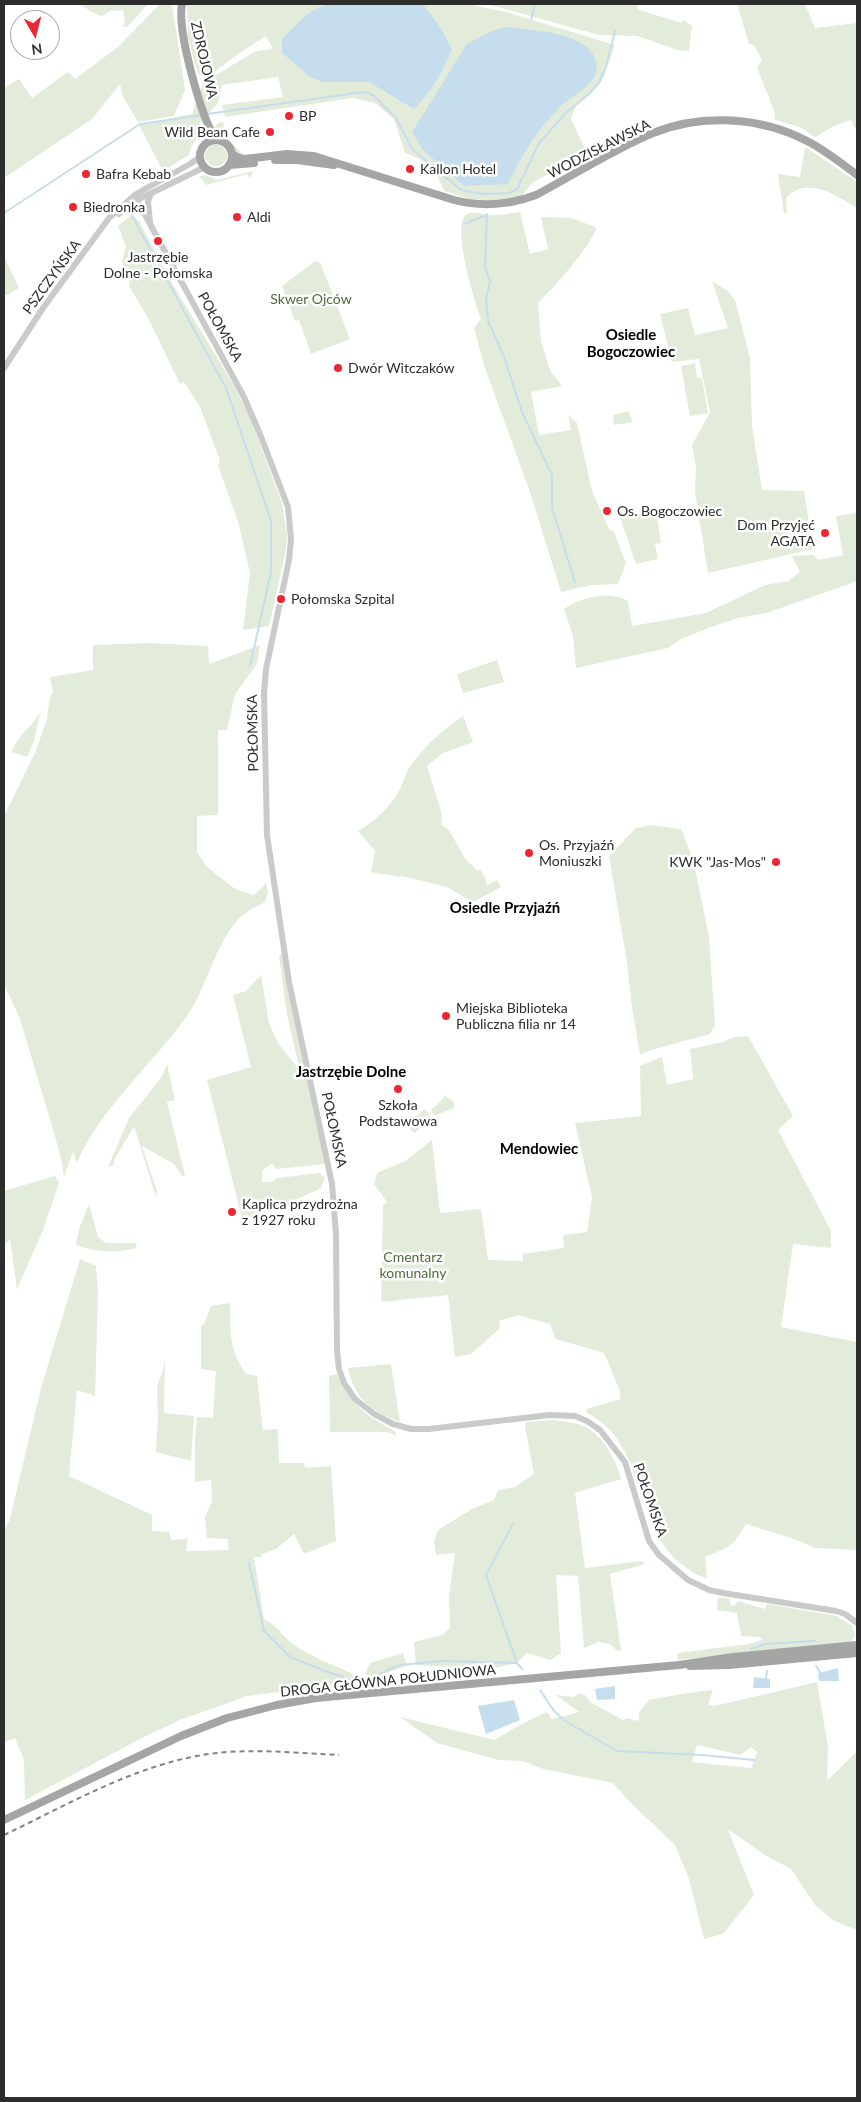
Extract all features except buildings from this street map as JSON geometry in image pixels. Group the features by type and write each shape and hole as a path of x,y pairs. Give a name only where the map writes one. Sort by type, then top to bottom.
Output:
{"main road":[{"name":"ZDROJOWA","path":"182,4 184,33 206,122 213,141"},
{"name":"WODZISŁAWSKA","path":"232,154 245,159 287,154 314,156 460,201 495,204 521,201 536,196 654,133 694,122 733,120 765,125 807,140 857,175"},
{"path":"213,141 225,143 232,154 229,165 223,170 215,172 205,167 200,157 202,148 213,141"},
{"name":"WODZISŁAWSKA","path":"229,165 280,160 346,166"},
{"name":"DROGA GŁÓWNA POŁUDNIOWA","path":"679,1666 733,1657 857,1646"},
{"name":"DROGA GŁÓWNA POŁUDNIOWA","path":"4,1820 181,1736 227,1718 277,1705 344,1696 679,1666 729,1665 857,1653"}],"street":[{"name":"PSZCZYŃSKA","path":"4,368 43,308 109,218 122,204 200,157"},
{"name":"PSZCZYŃSKA","path":"104,226 137,200 205,167"},
{"path":"137,200 146,188"},
{"name":"POŁOMSKA","path":"151,226 148,201 152,193"},
{"name":"POŁOMSKA","path":"137,200 244,397 288,507 291,539 289,560 266,668 267,835 289,982 332,1184 336,1249 337,1352 339,1369 344,1383 355,1399 374,1414 393,1424 411,1429 429,1429 549,1415 575,1416 587,1421 600,1430 625,1462 649,1541 670,1566 688,1580 709,1590 836,1611 845,1614 857,1623"}],"green space":[{"path":"81,4 148,4 127,27 123,27 125,19 123,10 110,11 102,16 91,12"},
{"path":"160,4 172,4 185,90 174,116 138,122 123,97 120,84 92,119 4,178 4,90 7,86 19,79 32,98 68,72 75,79 118,47"},
{"path":"187,4 466,4 506,12 615,45 602,81 596,89 576,106 571,119 587,154 533,182 521,197 500,201 469,199 444,191 430,167 419,159 405,153 394,119 375,103 353,98 225,117 222,105 283,97 278,77 222,85 218,103 198,125 200,133 191,147 189,155 163,171 139,125 192,114 205,76 198,74 188,38","holes":["266,36 273,49 256,51 214,76 209,76"]},
{"path":"487,4 636,4 639,10 682,23 683,20 692,26 689,51 678,50 637,36 599,35"},
{"path":"737,4 805,4 815,28 857,23 857,132 851,120 834,126 815,137 800,127 775,120 774,110 757,68 762,60 754,45 749,44"},
{"path":"223,122 227,139 242,153 243,157 222,137 217,135 214,127"},
{"path":"216,144 224,147 227,155 224,163 216,166 208,163 205,155 208,147"},
{"path":"805,147 857,182 857,208 831,193 812,188 803,188 794,191 786,198 787,213 784,213 778,174 800,177"},
{"path":"253,171 249,178 247,174 206,185 199,176 205,175 217,180"},
{"path":"520,212 530,254 548,249 541,217 572,218 597,228 578,258 538,303 541,341 550,370 562,386 531,392 539,435 571,430 568,415 577,423 592,491 609,529 614,532 626,563 618,584 592,585 561,592 530,492 484,365 474,328 481,319 466,265 461,234 462,222 466,215 471,213 501,215"},
{"path":"132,215 139,221 173,285 235,387 250,417 282,503 287,533 286,550 269,626 243,630 250,573 238,521 218,466 220,461 200,407 184,382 180,384 148,318 129,286 130,284 122,261 126,246 118,226"},
{"path":"4,256 19,288 8,295 4,295"},
{"name":"Skwer Ojców","path":"315,261 320,262 350,339 311,354 299,320 295,321 282,286"},
{"path":"712,281 729,292 735,300 750,358 752,425 762,490 804,491 813,549 708,573 695,492 696,467 692,445 710,412 699,359 672,362 660,314 688,308 695,335 728,328"},
{"path":"695,363 697,378 702,378 708,413 690,416 681,366"},
{"path":"629,411 632,422 614,425 613,415"},
{"path":"656,511 661,543 655,544 658,559 636,564 620,517"},
{"path":"856,513 857,581 767,613 737,618 711,627 681,639 668,648 576,668 573,636 564,609 571,605 596,596 621,598 628,601 632,626 706,613 765,585 788,581 800,572 792,556 813,555 818,560 843,555 836,516"},
{"path":"148,643 208,646 209,664 260,645 257,664 235,694 227,730 218,730 218,815 197,816 197,852 207,867 235,889 254,895 266,883 268,892 265,902 248,911 229,931 191,1010 162,1048 114,1103 87,1142 77,1163 73,1152 64,1177 52,1126 20,1019 4,984 4,816 35,753 47,719 50,697 53,692 50,677 93,670 93,645"},
{"path":"497,660 504,682 463,693 457,674"},
{"path":"41,710 34,741 27,757 12,752 14,746"},
{"path":"463,716 473,742 443,753 427,766 441,811 442,825 449,830 466,860 478,871 480,869 487,885 497,880 501,887 473,902 447,887 402,876 371,872 375,851 358,831 378,817 389,805 399,791 409,768 428,745"},
{"path":"651,825 681,829 693,859 709,937 715,1025 710,1034 651,1050 640,1055 609,856 636,828"},
{"path":"282,953 326,1164 276,1169 272,1163 262,1171 262,1182 272,1182 277,1178 320,1173 325,1178 321,1188 274,1210 242,1218 207,1080 251,1067 233,995 246,991 261,975 269,1023 278,1043 300,1071 287,1015 279,956"},
{"name":"Cmentarz komunalny","path":"748,1036 793,1116 778,1130 831,1231 831,1248 793,1244 781,1327 857,1342 857,1550 815,1548 797,1540 746,1524 734,1542 720,1551 705,1557 707,1578 680,1563 665,1546 654,1527 630,1463 620,1443 606,1426 587,1413 587,1409 620,1399 620,1391 604,1353 556,1339 550,1324 518,1315 499,1321 500,1328 471,1354 455,1357 448,1295 381,1302 383,1205 387,1202 374,1184 377,1173 405,1161 432,1140 440,1213 481,1209 488,1260 523,1261 523,1254 564,1248 563,1235 587,1232 592,1197 575,1123 641,1116 640,1066 662,1057 667,1085 693,1079 690,1049 723,1042 734,1037"},
{"path":"167,1064 175,1100 167,1102 185,1176 182,1176 174,1164 142,1146 157,1191 156,1197 134,1126 114,1160 114,1165 108,1167 129,1118 161,1078"},
{"path":"445,1096 454,1102 454,1108 435,1116 431,1109"},
{"path":"425,1109 432,1119 414,1133 406,1124"},
{"path":"55,1176 59,1183 43,1230 17,1289 10,1239 4,1246 4,1191"},
{"path":"89,1204 98,1237 106,1243 135,1243 137,1248 106,1251 92,1250 76,1245 79,1229"},
{"path":"80,1259 96,1266 98,1292 95,1396 77,1390 69,1476 152,1515 152,1531 169,1532 171,1540 188,1539 186,1551 229,1550 228,1539 207,1538 205,1517 212,1501 211,1480 195,1482 195,1440 197,1417 213,1418 216,1371 201,1369 201,1326 204,1324 211,1306 230,1303 233,1348 246,1374 257,1376 263,1430 278,1429 279,1463 304,1463 305,1468 331,1466 336,1541 304,1554 294,1534 276,1549 262,1554 261,1557 254,1557 264,1619 300,1649 356,1676 353,1682 247,1696 180,1720 25,1800 24,1760 15,1738 4,1742 4,1531 10,1519 41,1388"},
{"path":"165,1358 164,1413 194,1416 191,1461 156,1452 157,1386 163,1371"},
{"path":"391,1364 400,1422 380,1413 365,1402 355,1388 348,1368"},
{"path":"337,1374 348,1393 360,1408 375,1420 395,1431 396,1436 387,1432 330,1432 329,1376"},
{"path":"554,1420 581,1425 595,1433 609,1451 619,1472 621,1479 575,1493 585,1568 642,1561 645,1564 610,1574 621,1650 617,1651 610,1644 598,1642 584,1648 578,1576 556,1575 561,1653 550,1660 527,1653 517,1663 490,1669 416,1665 414,1642 442,1635 450,1628 449,1597 455,1553 436,1555 434,1541 438,1530 472,1509 494,1500 498,1490 515,1487 534,1474 525,1427 526,1422"},
{"path":"718,1597 730,1599 731,1606 735,1605 738,1601 765,1609 767,1604 837,1616 852,1626 855,1635 851,1642 677,1660 678,1653 748,1644 762,1640 760,1637 741,1636 737,1613 717,1610"},
{"path":"403,1653 407,1666 373,1677 365,1674 370,1663"},
{"path":"817,1682 828,1747 827,1781 857,1751 857,1930 834,1921 815,1905 791,1869 763,1854 728,1830 754,1895 723,1934 704,1939 689,1879 675,1845 613,1783 543,1769 523,1761 499,1760 437,1743 400,1717 495,1740 547,1712 552,1719 579,1712 556,1695 573,1697 580,1693 585,1695 590,1702 623,1720 627,1718 639,1721 639,1712 649,1700 689,1693 713,1690 708,1705 715,1706","holes":["697,1745 740,1755 751,1747 757,1752 751,1768 692,1762"]}],"water":[{"path":"330,4 423,4 440,27 452,49 436,81 414,109 369,82 322,82 309,76 282,53 282,39 292,28 316,9"},
{"path":"506,27 542,31 579,42 588,48 594,56 596,72 584,89 563,104 543,125 524,153 508,184 464,186 423,150 412,132 467,44 492,31"},
{"path":"838,1668 839,1681 819,1681 818,1673"},
{"path":"754,1677 770,1679 770,1688 753,1688"},
{"path":"615,1686 615,1699 597,1700 595,1689"},
{"path":"514,1700 520,1720 486,1734 478,1706"}],"waterway":[{"path":"531,20 535,4"},
{"path":"207,114 364,92 373,95 396,118 412,149 461,190 482,194 509,193 517,189 539,143 566,113 590,93 599,82 606,67 615,31"},
{"path":"4,213 140,124 202,115"},
{"path":"130,212 226,388 271,521 271,572 250,666"},
{"path":"487,214 485,266 490,282 486,298 488,321 503,354 522,412 552,475 552,508 575,582"},
{"path":"464,224 487,215"},
{"path":"513,1524 486,1575 517,1663 522,1669"},
{"path":"249,1563 264,1631 290,1657 325,1671 348,1679 366,1680 399,1665 444,1661 517,1663"},
{"path":"751,1649 765,1644 815,1641"},
{"path":"816,1666 820,1672"},
{"path":"766,1679 767,1671"},
{"path":"540,1690 554,1711 565,1721 617,1751 702,1755 754,1760"}],"railway":[{"path":"4,1835 78,1798 130,1776 182,1759 241,1751 339,1755"}],"place":[{"name":"BP","path":"289,116"},
{"name":"Wild Bean Cafe","path":"270,132"},
{"name":"Kallon Hotel","path":"410,169"},
{"name":"Bafra Kebab","path":"86,174"},
{"name":"Biedronka","path":"73,207"},
{"name":"Aldi","path":"237,217"},
{"name":"Jastrzębie Dolne - Połomska","path":"158,241"},
{"name":"Dwór Witczaków","path":"338,368"},
{"name":"Os. Bogoczowiec","path":"607,511"},
{"name":"Dom Przyjęć AGATA","path":"825,533"},
{"name":"Połomska Szpital","path":"281,599"},
{"name":"Os. Przyjaźń Moniuszki","path":"529,853"},
{"name":"KWK \"Jas-Mos\"","path":"776,862"},
{"name":"Miejska Biblioteka Publiczna filia nr 14","path":"446,1016"},
{"name":"Szkoła Podstawowa","path":"398,1089"},
{"name":"Kaplica przydrożna z 1927 roku","path":"232,1212"}],"district":[{"name":"Osiedle Bogoczowiec","path":"631,344"},
{"name":"Osiedle Przyjaźń","path":"505,908"},
{"name":"Jastrzębie Dolne","path":"351,1072"},
{"name":"Mendowiec","path":"539,1149"}]}
